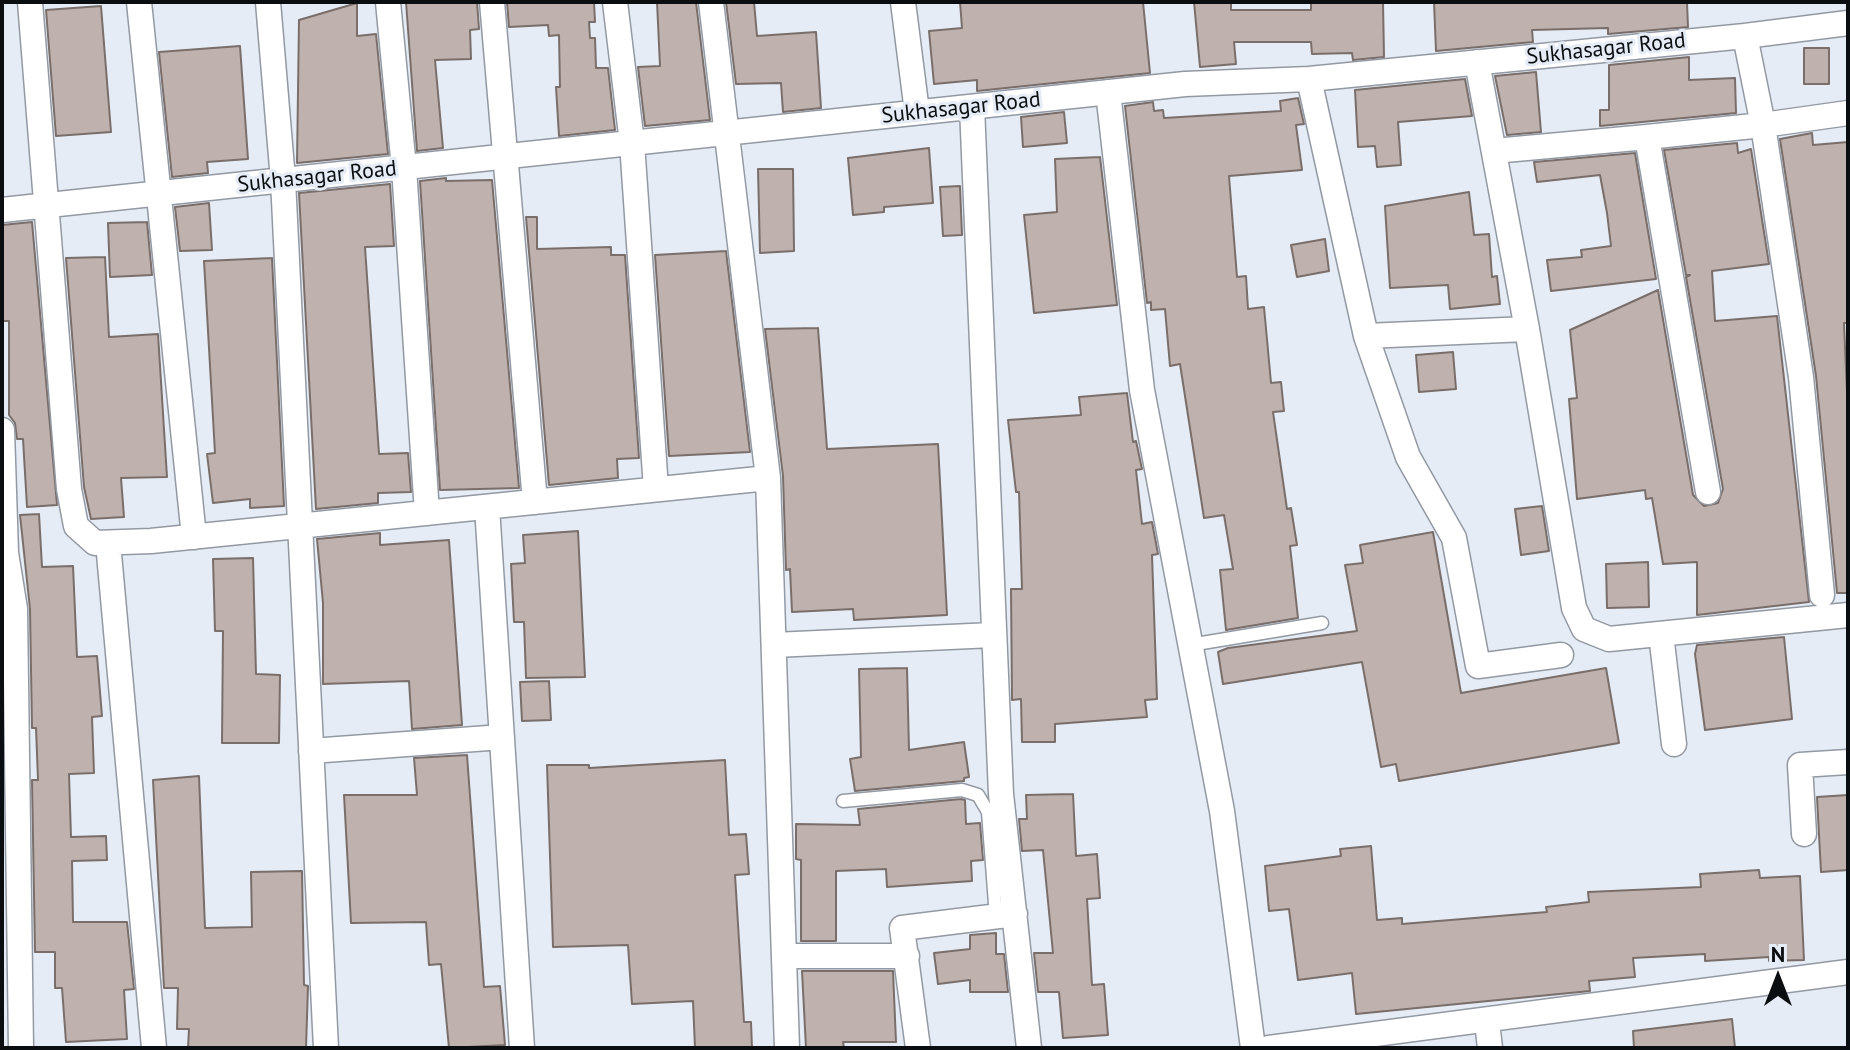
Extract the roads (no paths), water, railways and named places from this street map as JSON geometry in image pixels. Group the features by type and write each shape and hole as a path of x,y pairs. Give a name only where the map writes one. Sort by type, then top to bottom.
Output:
{"street":[{"path":"30,2 69,489 76,526 95,543 194,537 768,478"},
{"path":"139,2 194,537"},
{"path":"268,2 283,180 326,1048"},
{"path":"388,2 404,168 427,513"},
{"path":"492,2 535,502"},
{"path":"615,2 632,143 656,489"},
{"path":"711,2 729,132 768,478 787,1048"},
{"path":"903,2 917,112"},
{"name":"Sukhasagar Road","path":"2,210 1185,84 1309,79 1848,23"},
{"path":"1745,36 1763,125 1801,377 1822,595"},
{"path":"1477,62 1527,329 1574,608 1584,629 1609,639 1848,615"},
{"path":"1309,79 1366,336 1408,457 1454,538 1478,666 1561,655"},
{"path":"1108,92 1142,390 1222,811 1253,1048"},
{"path":"972,107 1005,916 1029,1048"},
{"path":"1494,151 1763,125 1848,113"},
{"path":"1647,137 1708,492"},
{"path":"1366,336 1527,329"},
{"path":"2,430 4,553 15,609 21,1048"},
{"path":"487,507 522,1048"},
{"path":"108,543 154,1048"},
{"path":"1661,634 1674,744"},
{"path":"774,645 993,635"},
{"path":"311,751 502,737"},
{"path":"1804,834 1800,765 1848,762"},
{"path":"918,1048 902,928 1005,916"},
{"path":"784,956 907,956"},
{"path":"1269,1048 1369,1042 1487,1022 1848,972"},
{"path":"1487,1022 1490,1048"}],"lane":[{"path":"1190,645 1322,623"},
{"path":"843,801 962,790 978,795 988,812 1005,916"}]}
